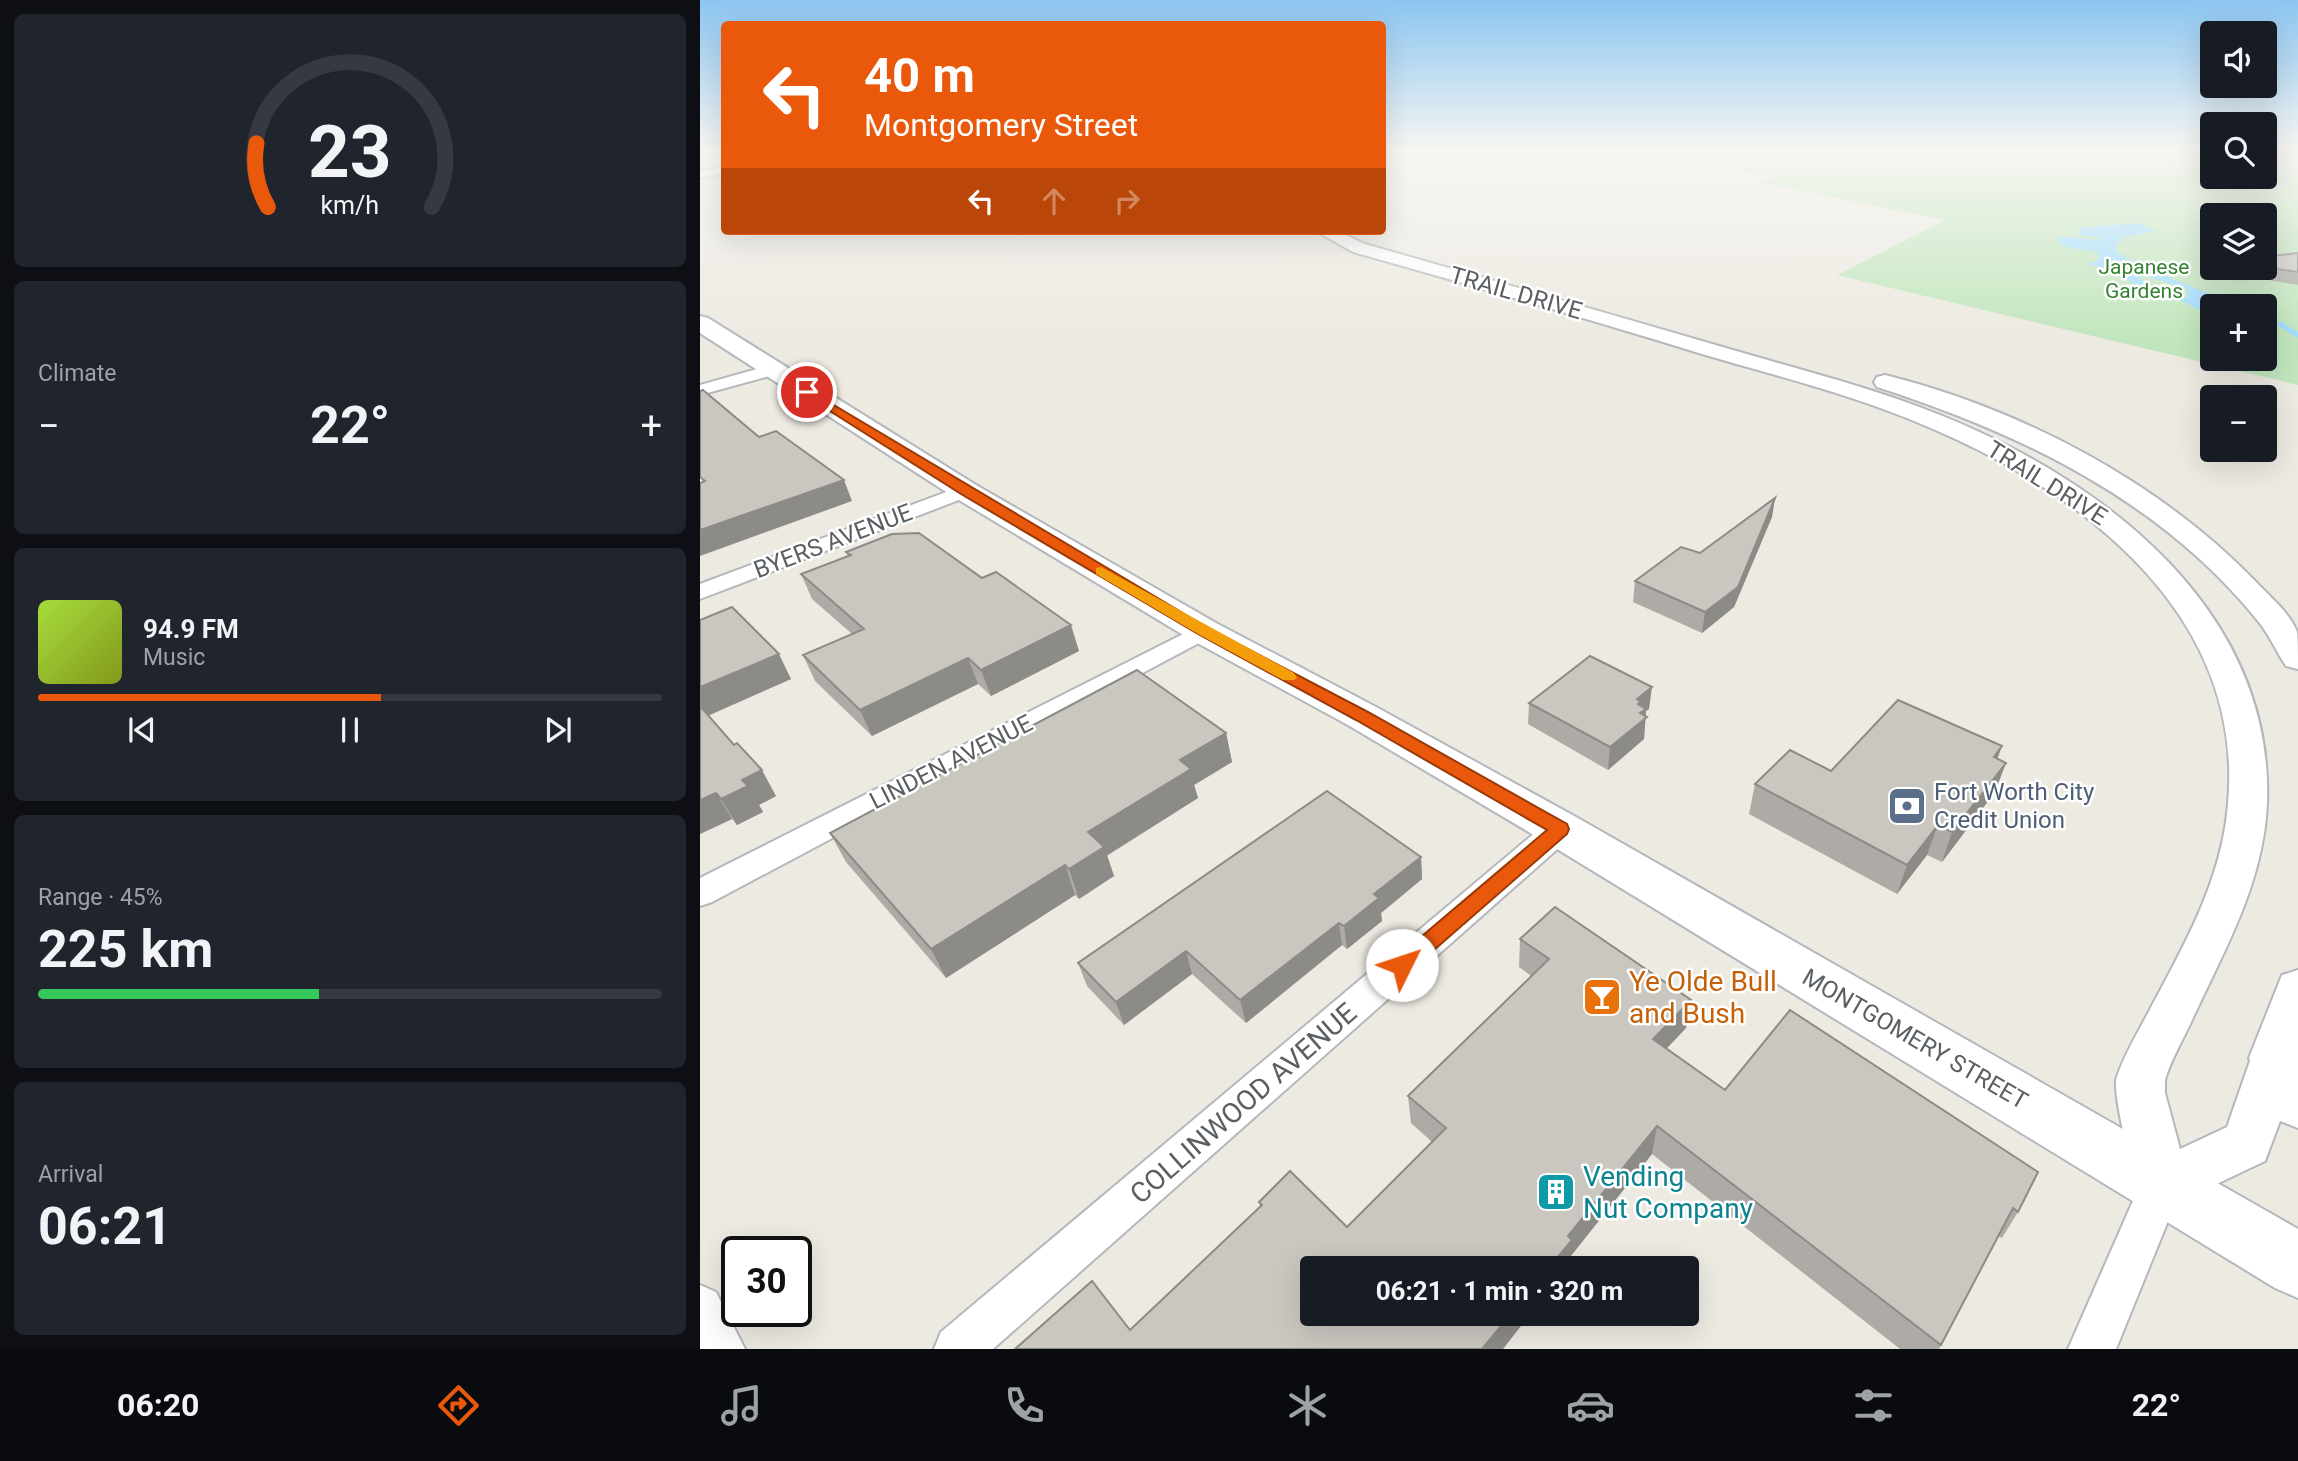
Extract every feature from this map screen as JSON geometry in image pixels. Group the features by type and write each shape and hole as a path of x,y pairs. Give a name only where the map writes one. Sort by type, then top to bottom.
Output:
{"main road":[{"name":"MONTGOMERY STREET","path":"700,323 965,491 1203,631 1362,716 1560,829 2298,1265"}],"street":[{"name":"TRAIL DRIVE","path":"1332,235 1359,248 1404,252 1938,398 1997,420 2068,455 2140,499 2212,554 2270,616 2298,659"},
{"name":"TRAIL DRIVE","path":"1404,252 1888,404 1962,433 2026,466 2089,505 2120,529 2175,584 2198,615 2231,678 2245,740 2248,798 2243,848 2231,890 2139,1082 2162,1184"},
{"path":"700,390 771,370"},
{"name":"BYERS AVENUE","path":"700,592 965,491"},
{"name":"LINDEN AVENUE","path":"700,892 1203,631"},
{"name":"COLLINWOOD AVENUE","path":"958,1349 1560,829"},
{"path":"2092,1349 2162,1184 2247,1144 2273,1058 2298,989"},
{"path":"2273,1058 2298,1105"},
{"path":"700,1308 721,1349"}],"green space":[{"name":"Japanese Gardens","path":"1915,214 2200,214 2200,280 2277,280 2277,214 2298,214 2298,385 2239,371 2277,371 2277,294 2200,294 2200,362 1837,275 1945,220"}],"water":[{"path":"2139,223 2156,231 2121,238 2121,242 2115,245 2118,253 2133,261 2156,266 2154,271 2212,294 2200,294 2200,310 2088,264 2099,260 2098,252 2070,248 2059,243 2060,236 2100,238 2077,234 2080,231 2078,228","holes":["2147,276 2186,289 2188,298 2161,291 2139,278"]}],"building":[{"path":"2298,253 2298,272 2277,269 2277,255"},
{"path":"703,390 759,437 776,431 844,480 700,530 700,483 705,481 700,477 700,391"},
{"path":"1775,498 1738,587 1705,612 1635,581 1681,547 1700,553"},
{"path":"919,533 982,578 996,572 1071,625 981,670 968,658 860,710 803,655 864,629 801,574 851,555 846,552 892,534"},
{"path":"732,607 779,654 700,687 700,620"},
{"path":"1590,656 1652,687 1637,699 1641,701 1638,704 1646,709 1640,713 1647,717 1610,747 1529,703"},
{"path":"1137,670 1226,733 1180,760 1191,769 1088,832 1104,847 1069,869 1065,865 931,949 830,833"},
{"path":"1898,700 2002,746 1994,757 2006,763 1952,832 1938,825 1907,865 1755,784 1790,750 1831,771"},
{"path":"700,706 734,745 737,743 762,770 742,780 748,786 721,799 716,793 700,800"},
{"path":"1327,791 1421,857 1374,894 1379,898 1344,926 1339,923 1240,1000 1186,951 1116,1002 1078,963"},
{"path":"1555,907 1691,1000 1653,1039 1725,1090 1790,1010 2038,1172 2018,1212 2013,1208 1941,1345 1657,1126 1568,1236 1572,1240 1559,1256 1300,1256 1300,1326 1501,1326 1482,1349 1015,1349 1092,1281 1130,1330 1262,1205 1259,1202 1290,1171 1347,1227 1446,1128 1408,1096 1549,959 1520,939"}],"waterway":[{"path":"2280,324 2298,335"}],"slow traffic":[{"path":"1101,571 1203,631 1289,677"}],"place":[{"name":"Fort Worth City Credit Union","path":"1907,806"},
{"name":"Ye Olde Bull and Bush","path":"1602,997"},
{"name":"Vending Nut Company","path":"1556,1192"}],"route":[{"path":"807,392 965,491 1203,631 1362,716 1560,829 1402,965"}]}
